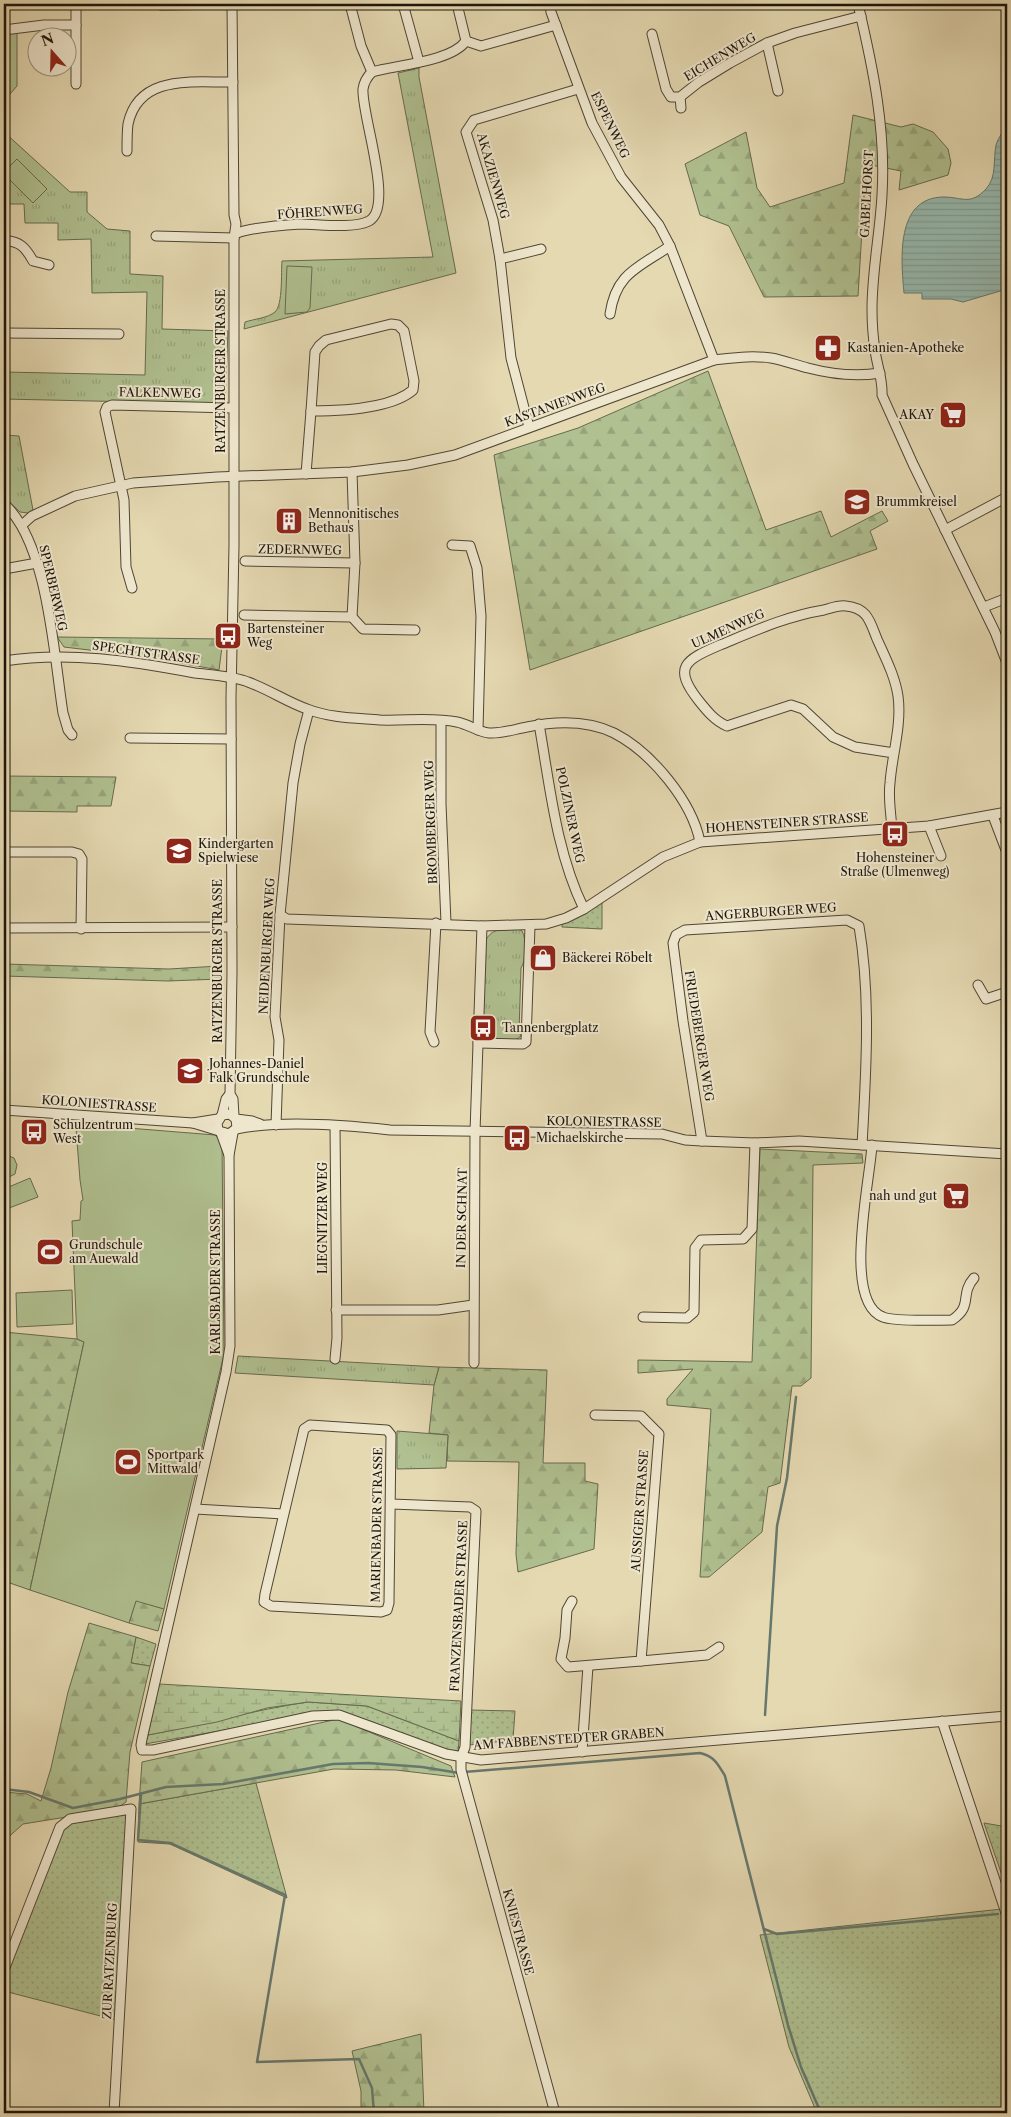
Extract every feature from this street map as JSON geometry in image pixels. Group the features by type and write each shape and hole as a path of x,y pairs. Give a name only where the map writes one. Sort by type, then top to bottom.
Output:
{"street":[{"path":"76,4 76,84"},
{"path":"161,5 232,4"},
{"name":"RATZENBURGER STRASSE","path":"232,4 235,236 230,1094 233,1099 235,1118"},
{"path":"350,4 360,46 372,72 455,52 466,41"},
{"path":"403,4 419,62"},
{"path":"457,4 466,41"},
{"name":"ESPENWEG","path":"550,4 578,89 592,123 618,171 659,225 670,246 714,360"},
{"name":"GABELHORST","path":"858,4 880,108 882,196 872,290 873,331 883,387 891,404 891,414 913,464 984,607 1007,663"},
{"name":"EICHENWEG","path":"652,34 666,89 671,97 680,97 699,82 767,43 795,33 861,16"},
{"path":"4,30 44,25 76,26"},
{"path":"466,41 481,46 556,25"},
{"path":"767,43 778,91"},
{"name":"FÖHRENWEG","path":"235,236 247,230 298,224 358,224 370,221 376,214 379,205 374,152 363,90 367,77 372,72"},
{"path":"127,151 128,124 134,108 147,92 158,86 174,83 233,82"},
{"name":"AKAZIENWEG","path":"529,427 512,358 500,259 486,194 466,132 474,120 578,89"},
{"name":"EICHENWEG","path":"680,97 681,108"},
{"path":"156,236 235,236"},
{"path":"4,241 16,242 28,252 33,261 49,265"},
{"path":"610,314 613,296 623,278 670,246"},
{"path":"500,259 541,249"},
{"path":"306,474 315,352 319,346 326,340 390,324 398,325 404,331 414,381 413,390 406,396 370,407 311,411"},
{"path":"4,333 119,334"},
{"name":"KASTANIENWEG","path":"22,525 32,516 75,496 133,483 352,472 408,466 454,455 714,360 746,356 772,358 811,369 844,375 864,376 880,373"},
{"name":"FALKENWEG","path":"120,487 105,412 107,407 112,405 233,408"},
{"name":"ZEDERNWEG","path":"352,472 355,563 352,617"},
{"path":"120,487 124,500 126,567 132,588"},
{"path":"945,530 1007,497"},
{"name":"SPERBERWEG","path":"4,504 22,525 33,548 55,656"},
{"path":"452,545 470,546 478,568 481,616 478,730"},
{"name":"ZEDERNWEG","path":"245,561 355,563"},
{"path":"4,569 37,563"},
{"path":"984,607 1007,598"},
{"name":"ULMENWEG","path":"892,829 889,786 899,722 898,696 891,672 869,619 861,609 845,606 804,613 774,622 692,658 686,668 684,674 686,685 718,722 727,726 791,705 803,709 833,737 855,746 894,753"},
{"path":"244,616 352,617 363,629 415,630"},
{"path":"55,656 63,713 68,730 72,735"},
{"name":"SPECHTSTRASSE","path":"4,661 55,656 81,656 146,664 233,679"},
{"path":"233,679 246,681 308,710 353,718 456,721 489,733 539,724 564,722 590,724 614,733 638,747 656,764 672,785 692,819 700,842"},
{"name":"NEIDENBURGER WEG","path":"276,1124 279,1040 275,1017 280,915 293,783 308,710"},
{"name":"BROMBERGER WEG","path":"442,721 441,804 446,923"},
{"name":"POLZINER WEG","path":"539,724 561,844 572,886 584,908"},
{"path":"130,738 231,739"},
{"name":"HOHENSTEINER STRASSE","path":"530,926 559,920 584,908 663,857 700,842 929,826 1007,812"},
{"path":"993,816 1006,850"},
{"path":"929,826 941,856"},
{"path":"4,852 72,852 79,854 82,859 81,929"},
{"path":"280,915 287,919 530,926 526,1042 523,1044 478,1043"},
{"name":"ANGERBURGER WEG","path":"676,935 685,930 847,920 859,926 863,948 866,1020 862,1145"},
{"path":"434,1042 430,1032 436,923"},
{"path":"475,1132 482,926"},
{"path":"4,928 232,927"},
{"name":"FRIEDEBERGER WEG","path":"676,935 673,943 702,1141"},
{"path":"978,985 986,999 1007,992"},
{"name":"RATZENBURGER STRASSE","path":"220,1117 226,1099 230,1094"},
{"name":"KOLONIESTRASSE","path":"4,1110 193,1123 220,1117"},
{"path":"227,1114 235,1118 235,1131 226,1135 220,1132 217,1126 220,1117 227,1114"},
{"name":"KOLONIESTRASSE","path":"235,1118 260,1124 475,1132 662,1134 685,1140 702,1141 872,1145 1007,1154"},
{"name":"KOLONIESTRASSE","path":"193,1123 220,1132"},
{"name":"KOLONIESTRASSE","path":"235,1131 252,1128 260,1124"},
{"name":"LIEGNITZER WEG","path":"335,1126 335,1359"},
{"name":"KARLSBADER STRASSE","path":"142,1750 142,1739 229,1354 229,1155 235,1131"},
{"name":"KARLSBADER STRASSE","path":"220,1132 229,1155"},
{"name":"IN DER SCHNAT","path":"474,1363 475,1132"},
{"path":"643,1317 687,1318 694,1312 695,1248 702,1240 744,1239 752,1229 755,1143"},
{"path":"872,1145 860,1270 869,1306 877,1314 888,1318 952,1320 966,1306 967,1286 974,1278"},
{"path":"336,1310 438,1310 473,1305"},
{"name":"AUSSIGER STRASSE","path":"595,1415 641,1416 659,1434 641,1661"},
{"name":"MARIENBADER STRASSE","path":"310,1425 387,1430 391,1435 389,1603 387,1610 381,1612 271,1606 264,1602 264,1594 283,1514 304,1429 310,1425"},
{"name":"FRANZENSBADER STRASSE","path":"391,1504 470,1507 476,1511 465,1747 461,1758"},
{"path":"195,1509 283,1514"},
{"path":"572,1601 567,1610 561,1659 568,1667 707,1655 719,1647"},
{"path":"582,1752 588,1666"},
{"name":"AM FABBENSTEDTER GRABEN","path":"142,1750 154,1750 313,1716 339,1714 446,1754 481,1760 1007,1716"},
{"path":"942,1721 1007,1916"},
{"name":"KNIESTRASSE","path":"461,1758 461,1773 555,2113"},
{"name":"ZUR RATZENBURG","path":"4,1970 60,1827 70,1819 131,1809 114,2113"}],"green space":[{"path":"17,33 17,86 4,101 4,34"},
{"path":"419,68 419,77 456,273 244,329 245,322 269,316 278,308 282,261 433,257 398,73"},
{"path":"853,115 901,127 913,124 933,132 948,149 951,163 948,175 899,190 901,171 866,164 858,296 764,297 729,226 700,215 685,164 746,132 757,188 770,207 844,183"},
{"path":"4,132 70,192 87,192 87,212 107,229 130,231 130,274 163,276 162,329 228,331 225,404 4,399 4,372 145,375 147,292 92,293 91,239 58,240 58,223 25,223 24,204 4,204"},
{"path":"17,159 47,189 33,203 4,174"},
{"path":"287,266 312,267 310,308 307,312 285,314"},
{"path":"708,371 766,530 821,511 831,537 882,511 888,521 870,531 877,549 530,670 494,455 578,428"},
{"path":"4,435 19,436 33,510 28,513 20,512 4,497"},
{"path":"57,637 223,639 219,670 147,657 64,647"},
{"path":"4,776 116,777 111,806 77,806 77,812 4,811"},
{"path":"602,902 602,929 562,927 562,924"},
{"path":"519,929 524,935 525,944 525,955 521,968 519,1032 521,1036 514,1041 487,1039 482,1031 485,942 495,931"},
{"path":"4,964 169,969 219,966 220,979 168,981 4,976"},
{"name":"Sportpark Mittwald","path":"91,1125 215,1135 222,1141 224,1354 164,1609 136,1601 129,1623 30,1590 84,1342 77,1339 72,1221 80,1220 81,1201 83,1200 76,1128"},
{"path":"760,1149 862,1154 863,1163 813,1165 811,1378 801,1386 792,1386 780,1483 768,1487 762,1532 709,1577 700,1577 711,1409 667,1405 667,1399 693,1369 638,1373 638,1360 752,1362"},
{"path":"4,1154 14,1158 17,1165 15,1174 9,1177 4,1177"},
{"path":"30,1178 38,1197 9,1208 4,1196 4,1189"},
{"path":"72,1290 73,1324 17,1327 16,1293"},
{"path":"4,1332 77,1339 84,1342 30,1590 4,1581"},
{"path":"238,1356 439,1367 434,1385 235,1373"},
{"path":"439,1367 547,1370 543,1463 585,1463 585,1481 598,1484 594,1549 518,1572 516,1554 519,1462 447,1461 448,1435 429,1433 434,1385"},
{"path":"397,1431 448,1435 446,1468 397,1469"},
{"path":"136,1600 164,1609 158,1631 129,1623"},
{"path":"89,1623 136,1637 131,1663 150,1666 130,1752 126,1802 116,1809 23,1824 4,1841 4,1792 27,1794 41,1801 51,1768 68,1692"},
{"path":"136,1637 156,1644 150,1666 131,1663"},
{"path":"159,1684 461,1701 459,1741 367,1706 308,1702 267,1708 217,1722 148,1735"},
{"path":"308,1702 367,1706 459,1741 458,1751 451,1752 338,1710 145,1744 148,1735"},
{"path":"470,1710 515,1711 513,1740 469,1745"},
{"path":"338,1719 451,1766 455,1777 396,1770 334,1769 139,1804 142,1762"},
{"path":"256,1783 287,1898 170,1844 138,1842 139,1804"},
{"path":"127,1813 116,2020 4,1991 4,1979 62,1829 72,1822"},
{"path":"984,1823 1007,1827 1007,1890"},
{"path":"1002,1909 1007,1926 1007,2113 817,2113 789,2047 760,1935"},
{"path":"421,2034 424,2113 361,2113 361,2091 352,2051"}],"water":[{"path":"1007,125 1007,289 963,302 951,299 922,299 922,293 904,293 902,248 904,233 909,219 917,207 928,200 944,197 970,199 986,189 992,179 996,145"}],"waterway":[{"path":"765,1715 777,1526 787,1478 796,1397"},
{"path":"464,1772 700,1753 709,1756 715,1761 725,1776 788,2025 801,2067 821,2113"},
{"path":"4,1789 29,1792 73,1808 120,1799 166,1787 223,1784 333,1764 368,1763 422,1767 459,1773"},
{"path":"141,1794 138,1840 170,1843 285,1895 257,2062 359,2059 372,2088 374,2113"},
{"path":"764,1929 777,1934 998,1914"}],"place":[{"name":"Kastanien-Apotheke","path":"828,348"},
{"name":"AKAY","path":"953,415"},
{"name":"Brummkreisel","path":"857,502"},
{"name":"Mennonitisches Bethaus","path":"289,521"},
{"name":"Bartensteiner Weg","path":"228,636"},
{"name":"Hohensteiner Straße (Ulmenweg)","path":"895,834"},
{"name":"Kindergarten Spielwiese","path":"179,851"},
{"name":"Bäckerei Röbelt","path":"543,958"},
{"name":"Tannenbergplatz","path":"483,1028"},
{"name":"Johannes-Daniel Falk Grundschule","path":"190,1071"},
{"name":"Schulzentrum West","path":"34,1132"},
{"name":"Michaelskirche","path":"517,1138"},
{"name":"nah und gut","path":"956,1196"},
{"name":"Grundschule am Auewald","path":"50,1252"},
{"name":"Sportpark Mittwald","path":"128,1462"}]}
